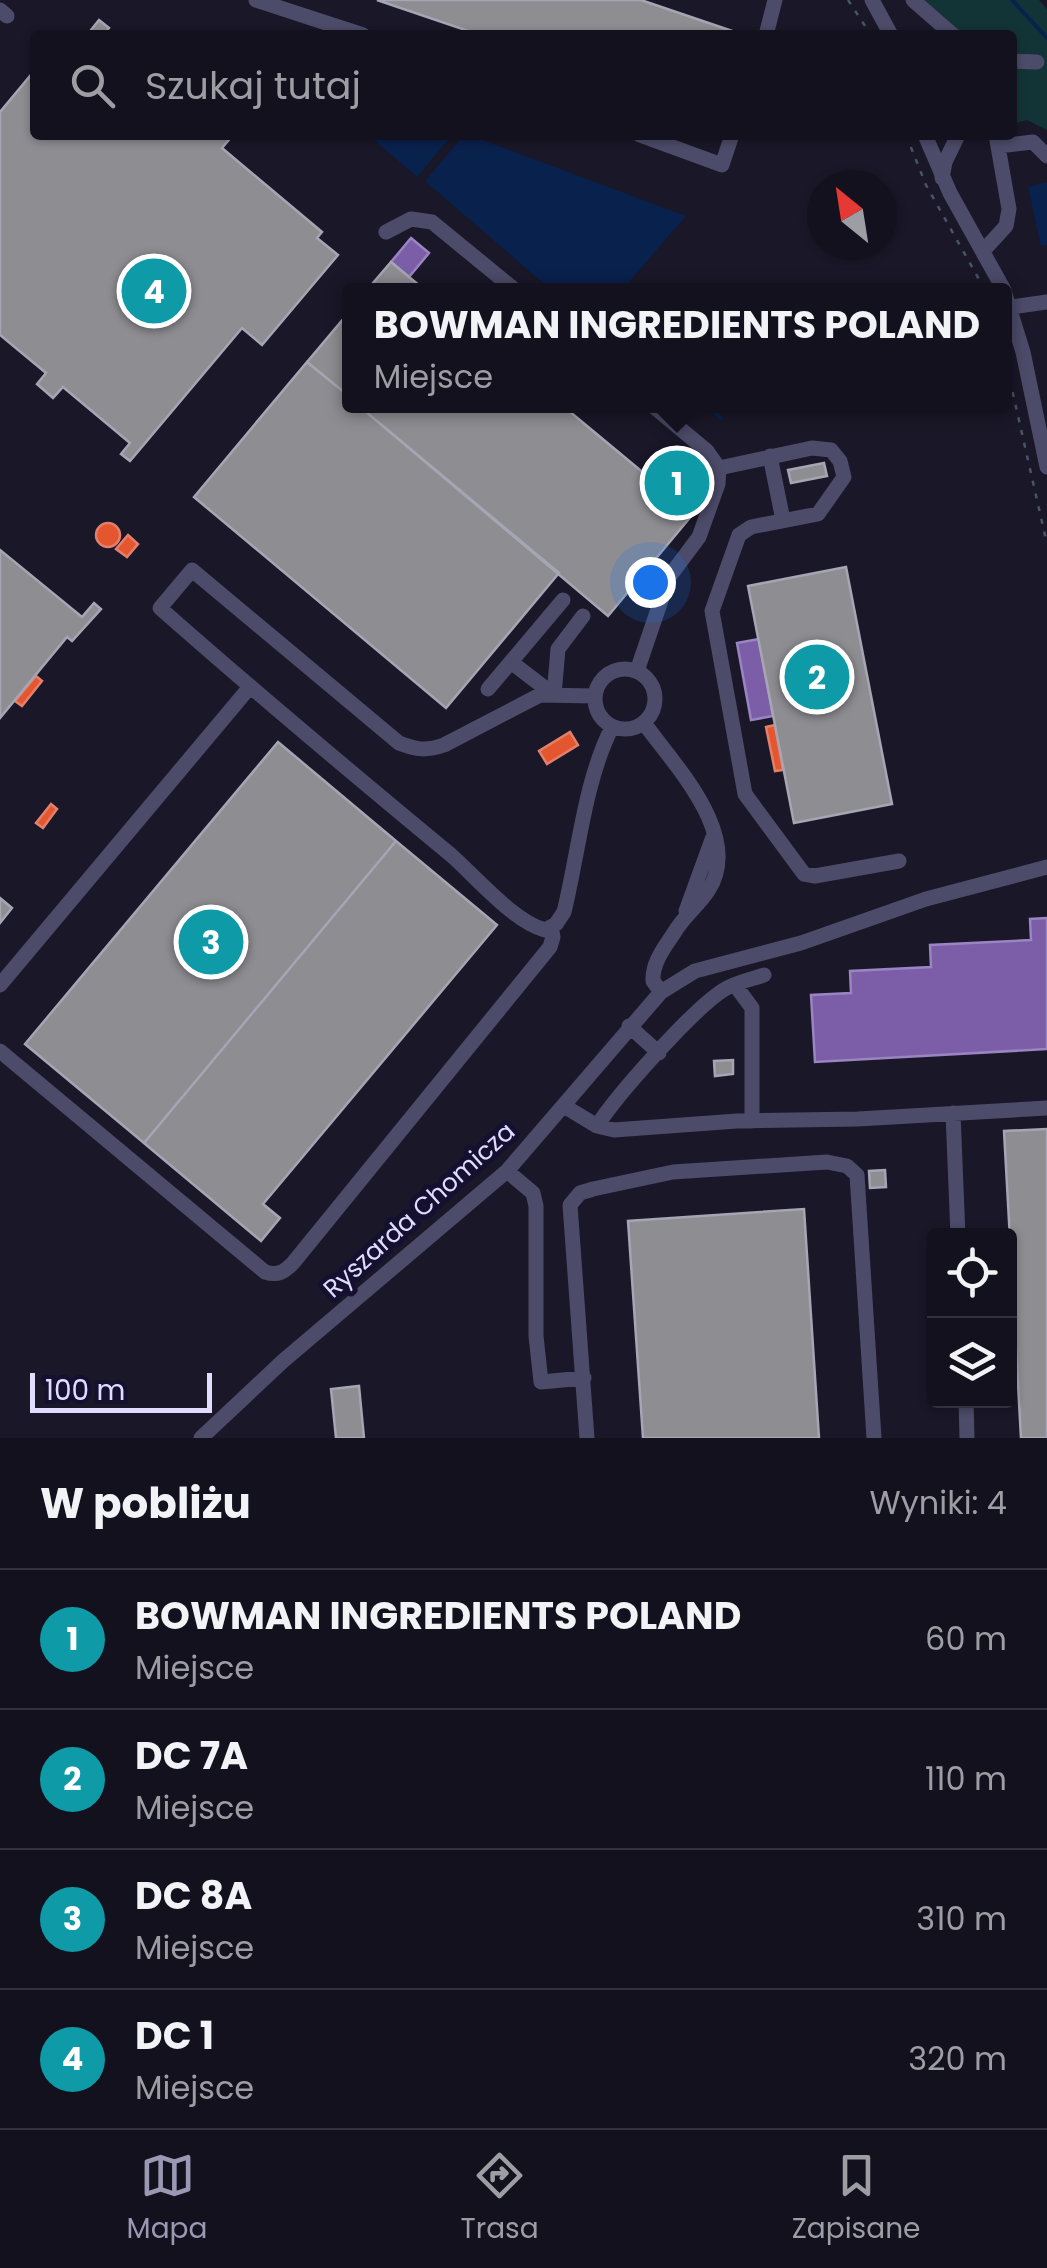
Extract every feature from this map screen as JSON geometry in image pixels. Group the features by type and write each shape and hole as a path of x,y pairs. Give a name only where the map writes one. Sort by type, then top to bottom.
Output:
{"street":[{"path":"256,0 348,30"},
{"path":"767,30 775,0"},
{"path":"872,0 888,30"},
{"path":"915,1 948,30"},
{"path":"1017,61 1036,62"},
{"path":"654,140 722,165 730,140"},
{"path":"926,140 942,178 1000,283"},
{"path":"942,178 956,140"},
{"path":"984,250 1006,226 1009,209 997,141 1033,142 1047,156"},
{"path":"386,232 411,220 432,222 506,283"},
{"path":"1012,307 1045,299"},
{"path":"1012,311 1047,467"},
{"path":"637,671 669,577 700,537 718,484 719,468 707,451 661,413"},
{"path":"719,468 812,448 831,450 840,462 844,478 818,514 751,527 739,535 712,612 746,794 804,874 815,876 899,861"},
{"path":"770,456 783,520"},
{"path":"595,696 540,696 444,744 415,750 399,743 192,570 160,608 531,926 546,930 564,912 590,796 612,727"},
{"path":"488,690 563,600"},
{"path":"554,695 558,649 583,616"},
{"path":"511,662 554,695"},
{"path":"637,671 648,680 655,698 654,708 644,722 633,728 612,727 599,715 595,696 603,678 611,672 637,671"},
{"path":"0,985 249,688"},
{"path":"644,722 716,830 685,914 654,968 653,982 661,992"},
{"name":"Ryszarda Chomicza","path":"202,1438 282,1361 507,1171 661,992 695,971 801,943 926,899 1047,867"},
{"path":"0,1050 265,1272 274,1275 284,1272 293,1262 550,946 551,928"},
{"path":"597,1126 712,998 735,985 764,976"},
{"path":"735,985 752,1008 752,1121"},
{"path":"629,1026 659,1053"},
{"path":"564,1106 597,1126 629,1130 1047,1108"},
{"path":"953,1113 958,1228"},
{"path":"587,1438 570,1205 580,1193 674,1172 828,1162 848,1166 857,1175 874,1438"},
{"path":"507,1171 533,1193 536,1206 536,1317 541,1382 584,1378"},
{"path":"966,1408 968,1438"}],"path":[{"path":"848,0 868,30"},
{"path":"908,140 926,184 981,283"},
{"path":"1012,389 1047,544"}],"green space":[{"path":"924,0 1039,0 1047,9 1047,130 1027,120 1017,123 1017,30 958,30"}],"water":[{"path":"374,140 448,140 417,177"},
{"path":"460,140 482,140 686,216 628,283 543,283 425,181"},
{"path":"1047,182 1047,245 1041,246 1028,187"}],"building: Handel":[{"path":"108,523 120,535 108,547 96,535"},
{"path":"128,535 138,544 127,557 116,549"},
{"path":"36,676 42,681 22,706 15,701"},
{"path":"775,725 783,770 775,771 766,727"},
{"path":"570,732 578,745 547,764 539,751"},
{"path":"51,804 57,809 43,828 36,823"}],"building: Biura":[{"path":"411,238 429,253 409,277 391,262"},
{"path":"671,462 699,485 682,505 654,482"},
{"path":"759,639 773,716 751,720 737,643"},
{"path":"1047,918 1047,1049 815,1062 811,995 851,993 850,971 931,967 930,945 1031,940 1030,919"}],"building: Przemysł":[{"path":"377,0 641,0 729,30 465,30"},
{"path":"99,20 109,28 107,30 91,30"},
{"path":"30,76 30,140 229,140 222,148 322,232 317,238 338,255 262,345 242,328 130,461 121,454 130,443 63,387 53,398 37,384 46,373 0,335 0,112"},
{"path":"391,262 416,283 373,283"},
{"path":"342,320 342,390 307,362"},
{"path":"307,362 342,390 342,413 367,413 559,573 446,708 194,497"},
{"path":"367,413 571,413 693,514 608,616"},
{"path":"824,463 827,476 791,483 788,470"},
{"path":"0,550 82,617 94,603 101,609 72,641 67,637 0,718"},
{"path":"846,567 892,804 794,823 748,586"},
{"path":"278,742 396,841 144,1143 25,1044"},
{"path":"396,841 497,925 263,1204 280,1218 261,1241 144,1143"},
{"path":"0,898 12,908 0,923"},
{"path":"733,1060 733,1074 715,1076 714,1061"},
{"path":"1047,1129 1047,1438 1021,1438 1017,1228 1009,1228 1004,1131"},
{"path":"885,1170 886,1187 870,1188 869,1171"},
{"path":"804,1209 819,1438 643,1438 628,1221"},
{"path":"359,1386 364,1438 336,1438 331,1389"}],"waterway":[{"path":"1012,0 1047,38"},
{"path":"715,413 721,418"}],"place":[{"name":"DC 1","path":"154,291"},
{"name":"BOWMAN INGREDIENTS POLAND","path":"677,483"},
{"name":"DC 7A","path":"817,677"},
{"name":"DC 8A","path":"211,942"}]}
